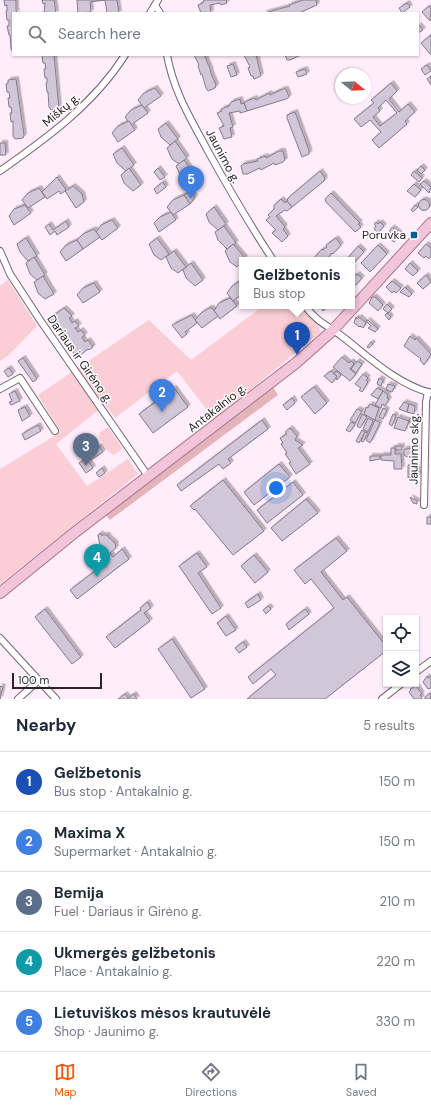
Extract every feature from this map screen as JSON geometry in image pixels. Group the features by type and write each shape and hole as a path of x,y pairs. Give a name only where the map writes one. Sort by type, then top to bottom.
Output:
{"main road":[{"name":"Antakalnio g.","path":"355,306 431,223"},
{"name":"Antakalnio g.","path":"0,593 148,476 275,379 332,331 352,309"}],"street":[{"path":"151,12 157,3"},
{"name":"Miškų g.","path":"0,171 86,105 110,78 124,56"},
{"name":"Jaunimo g.","path":"167,56 171,78 189,117 228,189 271,257"},
{"name":"Dariaus ir Girėno g.","path":"0,251 10,274 40,320 148,476"},
{"path":"308,309 322,325 385,371 429,393"},
{"path":"0,389 20,378 55,431"},
{"name":"Jaunimo skg.","path":"424,505 426,402 429,393"},
{"path":"0,638 56,699"},
{"path":"419,670 431,661"},
{"path":"18,699 39,680"},
{"path":"382,699 397,687"}],"shaded area":[{"path":"8,280 37,326 8,356 0,361 0,286"},
{"path":"259,309 304,309 319,326 320,333 214,419 177,371 115,418 105,405 56,444 87,486 128,459 138,474 0,584 0,469 61,432 38,395 149,320 191,360"},
{"path":"273,387 278,395 110,520 106,515"},
{"path":"106,428 109,428 122,448 114,455 102,443 99,436 99,433"}],"building":[{"path":"4,0 16,0 17,12 12,12 12,50 7,26 9,26 9,20 7,20 7,5 5,6"},
{"path":"42,0 54,0 56,12 44,12 45,3 43,4"},
{"path":"77,0 105,0 90,2 91,12 78,12"},
{"path":"105,0 117,0 119,12 107,12"},
{"path":"204,0 226,0 227,3 221,5 220,3 210,5 211,12 201,12 198,5 203,3"},
{"path":"303,0 316,0 317,5 301,12 268,12 290,6 289,5"},
{"path":"407,3 410,7 403,12 401,12 399,8"},
{"path":"429,6 431,9 430,21 422,12"},
{"path":"419,25 423,30 419,32"},
{"path":"431,35 431,54 430,54 421,43"},
{"path":"42,56 54,56 59,109 51,110 49,107 46,83 47,78 45,78 44,69 46,69 45,63 43,63"},
{"path":"194,56 206,56 216,85 215,88 208,91 202,74 201,75 199,65"},
{"path":"244,56 256,56 261,76 254,79 248,68 250,67"},
{"path":"285,56 299,56 290,60 287,60"},
{"path":"233,64 237,75 231,77 227,66"},
{"path":"427,65 431,71 425,75 421,69"},
{"path":"305,69 307,74 298,77 296,72"},
{"path":"431,76 431,85 427,79"},
{"path":"16,79 24,135 23,138 15,139 13,136 13,121 11,122 11,107 9,107 8,98 10,98 9,92 7,92 6,84 8,83 8,80"},
{"path":"391,83 397,91 389,99 399,112 408,104 415,112 405,121 407,124 379,148 372,140 381,132 370,120 361,127 354,119 374,103 371,100","holes":["386,100 397,113 380,126 373,117 380,111 378,108"]},
{"path":"155,88 161,96 144,108 138,100 144,93"},
{"path":"286,89 289,97 286,99 247,111 244,103 247,101 255,98 256,100 269,93 270,95"},
{"path":"240,99 241,104 244,103 247,111 240,113 240,111 229,113 233,127 230,128 232,137 224,139 219,128 224,126 217,113 222,111 221,109 229,106 231,102"},
{"path":"142,105 148,113 131,125 125,117 131,110"},
{"path":"295,112 309,150 309,154 302,157 287,118 287,115"},
{"path":"129,121 135,130 118,142 112,133 118,126"},
{"path":"166,123 178,139 170,145 161,137 158,129"},
{"path":"175,141 187,158 179,164 172,159 167,148"},
{"path":"0,143 5,143 6,155 0,155"},
{"path":"122,148 134,165 126,171 117,163 113,154"},
{"path":"279,151 283,151 285,160 283,162 275,165 274,163 261,170 260,168 247,174 243,174 241,166 243,164 258,161 257,159 266,156 266,158"},
{"path":"184,160 196,177 188,183 181,177 176,166"},
{"path":"421,166 425,170 421,174 417,170"},
{"path":"129,168 141,185 133,191 124,183 121,175"},
{"path":"158,168 165,177 160,180 154,172"},
{"path":"320,171 325,178 324,181 292,207 287,201 288,198"},
{"path":"414,171 422,178 419,182 411,175"},
{"path":"57,177 66,190 61,194 59,191 47,199 42,192"},
{"path":"424,181 431,187 429,193 420,184"},
{"path":"163,182 166,187 157,194 154,189"},
{"path":"414,184 421,190 415,197 407,191"},
{"path":"73,186 82,194 84,202 76,208 65,191"},
{"path":"39,188 45,197 28,208 22,200 28,193"},
{"path":"187,193 192,193 195,197 190,204 184,195"},
{"path":"331,193 360,223 358,224 361,227 355,232 326,202 325,199"},
{"path":"184,195 190,204 173,215 167,207 173,200"},
{"path":"281,199 285,203 287,201 292,207 276,216 285,227 283,229 288,236 282,242 272,233 276,230 266,220 270,217 268,215 274,209 274,205"},
{"path":"422,200 426,200 428,201 428,209 422,210 419,207 419,203"},
{"path":"25,205 31,213 14,225 9,216 14,209"},
{"path":"415,205 418,207 413,212 411,210"},
{"path":"214,207 226,224 218,230 209,222 206,214"},
{"path":"171,212 176,220 159,232 154,223 160,217"},
{"path":"112,220 118,228 102,240 96,232 101,225"},
{"path":"66,221 69,227 57,235 55,231 50,235 45,227 49,224 53,230"},
{"path":"376,222 378,224 380,222 384,226 378,233 374,229 376,226 374,224"},
{"path":"224,226 236,243 227,249 218,240 215,232"},
{"path":"392,227 401,235 394,242 389,238 391,234 389,232"},
{"path":"94,229 100,237 83,249 77,240 83,234"},
{"path":"26,238 37,256 28,261 20,252 17,244"},
{"path":"157,238 169,254 161,260 154,255 149,244"},
{"path":"336,238 341,245 329,257 315,257 322,249 323,250 327,247 326,245"},
{"path":"77,240 83,249 66,261 60,252 66,245"},
{"path":"233,244 244,257 239,257 239,265 237,267 230,262 225,251"},
{"path":"426,244 431,248 431,256 429,259 426,256 424,258 418,253"},
{"path":"378,245 387,254 370,272 361,263"},
{"path":"358,246 364,252 355,262 355,257 349,257"},
{"path":"174,251 186,267 178,273 171,268 166,257"},
{"path":"34,257 45,275 37,280 30,274 26,263"},
{"path":"191,263 203,280 195,286 186,278 183,270"},
{"path":"410,263 418,271 413,276 405,269"},
{"path":"357,274 362,278 356,285 355,284 355,276"},
{"path":"426,275 431,282 423,289 417,283"},
{"path":"43,276 54,294 45,299 38,293 34,282"},
{"path":"392,281 401,288 396,293 394,291 392,293 386,287"},
{"path":"239,282 239,296 233,301 227,293 232,286"},
{"path":"94,283 100,292 83,303 77,295 83,288"},
{"path":"405,287 412,294 409,297 400,292"},
{"path":"372,297 375,297 383,305 378,311 369,303"},
{"path":"230,298 237,306 220,319 214,311 219,303"},
{"path":"387,304 392,309 388,313 383,309"},
{"path":"64,308 72,316 69,318 72,323 75,321 79,326 75,328 78,332 81,330 85,335 82,337 85,342 88,340 93,347 77,358 65,340 68,339 65,335 63,336 52,322 51,317"},
{"path":"209,308 212,308 218,316 202,328 195,320 201,313"},
{"path":"387,313 391,317 389,320 385,315"},
{"path":"192,315 197,323 185,332 187,334 182,338 172,325"},
{"path":"356,317 357,319 359,317 366,323 363,328 354,323"},
{"path":"368,320 378,329 375,332 368,328 371,326 366,321"},
{"path":"410,336 415,340 416,338 431,354 424,365 420,360 421,359 404,346"},
{"path":"371,342 373,344 369,348 367,347"},
{"path":"342,357 349,363 351,361 354,364 350,369 356,374 350,381 333,367"},
{"path":"23,358 37,379 33,382 18,361"},
{"path":"357,361 362,364 356,373 351,369"},
{"path":"9,368 13,374 8,377 4,371"},
{"path":"331,371 337,376 332,383 324,376"},
{"path":"336,371 341,375 337,380 337,376 334,374"},
{"path":"363,374 368,378 366,380 368,382 362,392 359,390 361,388 355,384"},
{"path":"379,378 383,380 381,386 377,384"},
{"path":"388,384 395,386 392,392 386,390"},
{"path":"314,387 327,403 315,414 301,397"},
{"path":"174,388 188,407 153,433 139,414"},
{"path":"377,388 383,391 378,399 371,395"},
{"path":"15,391 20,401 11,405 9,402 12,401 9,394"},
{"path":"383,391 388,395 387,398 389,399 385,406 382,404 381,408 375,405"},
{"path":"292,398 295,403 287,410 283,405"},
{"path":"404,402 409,404 407,412 399,409"},
{"path":"370,404 379,408 375,420 364,414 366,407 368,408"},
{"path":"409,404 415,406 414,414 407,412"},
{"path":"25,407 30,416 22,421 18,410"},
{"path":"383,408 387,410 383,419 379,417"},
{"path":"357,409 362,411 355,423 350,420"},
{"path":"362,414 367,417 360,428 357,426"},
{"path":"393,414 396,416 392,426 389,424"},
{"path":"398,417 409,421 405,431 394,428"},
{"path":"368,418 373,421 368,432 363,429"},
{"path":"410,418 416,420 415,423 409,422"},
{"path":"262,420 268,429 228,459 231,463 223,469 219,464 181,491 177,485"},
{"path":"375,420 380,423 370,443 366,440"},
{"path":"351,422 355,424 350,432 346,430"},
{"path":"38,425 41,431 25,440 22,434"},
{"path":"290,428 297,436 295,440 303,445 298,448 310,464 296,474 289,463 291,462 285,454 287,453 281,444 283,443 280,438 287,434 285,432"},
{"path":"362,430 365,432 359,443 356,441"},
{"path":"365,432 368,433 363,442 361,441"},
{"path":"99,446 103,452 91,460 87,454"},
{"path":"396,446 402,446 402,450 396,450"},
{"path":"391,448 395,448 395,454 401,454 402,469 394,469 394,461 381,460 381,455 391,455"},
{"path":"417,448 415,458 409,458 404,455 404,449"},
{"path":"370,456 380,456 380,459 370,461"},
{"path":"86,458 93,468 86,473 79,463"},
{"path":"279,464 290,477 254,505 244,492"},
{"path":"408,465 414,465 414,468 417,468 419,475 417,475 417,477 408,478"},
{"path":"102,468 105,473 99,477 96,473"},
{"path":"223,480 264,531 233,555 195,509 194,510 190,506"},
{"path":"293,482 303,495 267,523 257,510"},
{"path":"410,497 417,501 417,504 413,503"},
{"path":"306,499 318,513 282,541 271,528"},
{"path":"427,517 431,517 431,524 427,524"},
{"path":"100,533 101,535 108,535 108,537 115,543 116,548 110,553 113,557 122,549 129,559 77,599 70,590 104,564 105,561 99,555 98,550 100,546 98,535"},
{"path":"336,538 347,551 321,572 343,600 347,597 383,642 383,653 325,699 247,699 276,675 271,669 253,684 248,677 334,608 311,579 305,584 294,570"},
{"path":"197,553 207,567 198,573 221,608 212,614 179,566"},
{"path":"254,555 268,572 255,583 241,566"},
{"path":"258,594 261,600 248,608 245,603"},
{"path":"147,602 151,608 144,613 150,621 115,648 106,637 141,610 140,608"},
{"path":"268,606 271,609 266,614 263,610"},
{"path":"45,609 81,657 72,664 35,617"},
{"path":"305,609 309,614 289,630 286,624"},
{"path":"226,616 236,630 226,636 217,623"},
{"path":"172,639 205,689 191,698 158,649"},
{"path":"243,642 247,647 239,653 235,648"},
{"path":"427,676 428,678 431,676 431,688 428,689 423,682"},
{"path":"0,686 3,687 0,699"},
{"path":"417,687 422,694 420,695 422,698 414,699 409,692 411,690 410,689"},
{"path":"430,693 431,699 425,699 425,697"},
{"path":"125,694 128,698 134,694 137,699 118,699"}],"place":[{"name":"Lietuviškos mėsos krautuvėlė","path":"191,199"},
{"name":"Poruvka","path":"414,235"},
{"name":"Gelžbetonis","path":"297,355"},
{"name":"Maxima X","path":"162,412"},
{"name":"Bemija","path":"86,466"},
{"name":"Ukmergės gelžbetonis","path":"97,577"}]}
